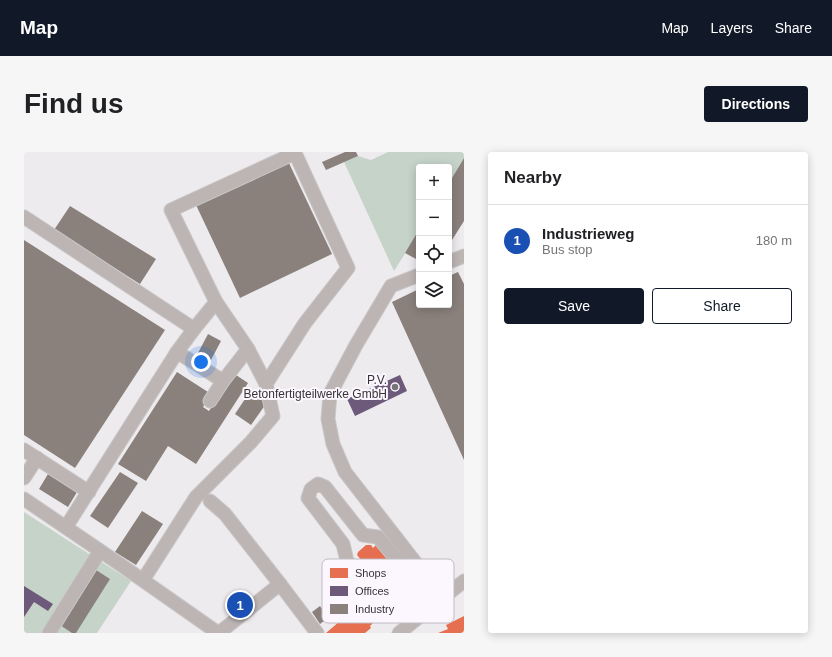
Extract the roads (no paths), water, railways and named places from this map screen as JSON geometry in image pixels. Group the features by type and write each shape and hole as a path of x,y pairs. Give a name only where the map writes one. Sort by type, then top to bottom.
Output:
{"street":[{"path":"143,580 196,497 251,442 273,416 266,384 248,349 216,302 171,210 295,153 348,268 305,323 266,384"},
{"path":"24,217 194,329"},
{"path":"452,261 464,256"},
{"path":"413,559 345,472 333,444 328,419 330,394 356,345 391,286 416,276"},
{"path":"66,528 177,352 216,302"},
{"path":"210,401 223,381 248,349"},
{"path":"177,352 223,381"},
{"path":"24,450 89,492"},
{"path":"24,478 37,458"},
{"path":"347,559 343,544 308,498 311,489 318,484 325,487 363,535 378,537 396,559"},
{"path":"24,499 218,633 280,584"},
{"path":"210,501 225,514 318,633"},
{"path":"345,550 363,535"},
{"path":"49,633 100,551"},
{"path":"454,589 464,581"},
{"path":"399,633 410,624"}],"place":[{"name":"P.V. Betonfertigteilwerke GmbH","path":"395,387"},
{"name":"Industrieweg","path":"240,605"}]}
